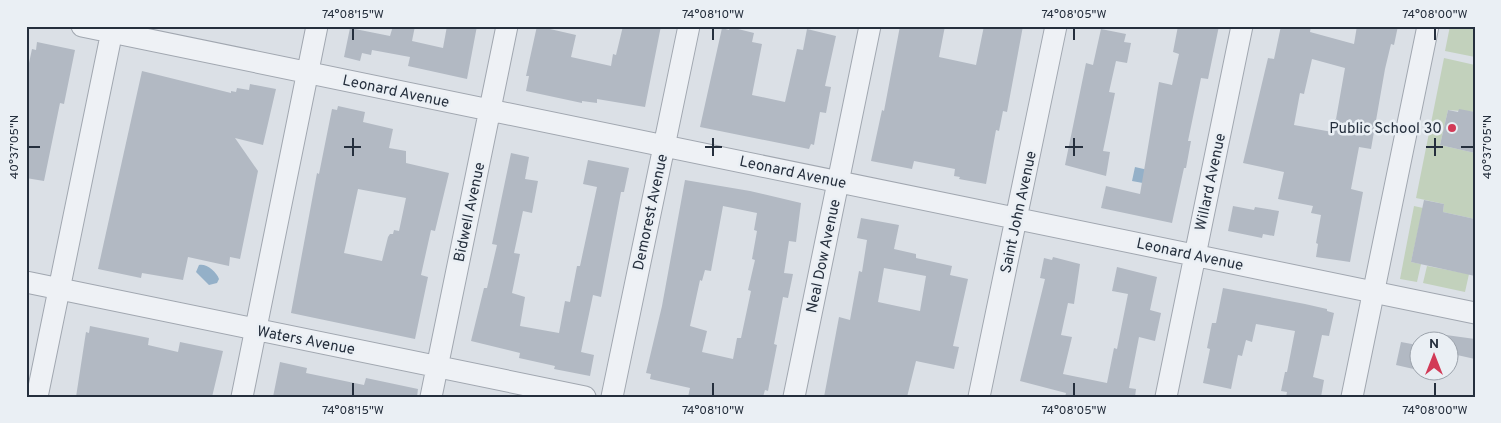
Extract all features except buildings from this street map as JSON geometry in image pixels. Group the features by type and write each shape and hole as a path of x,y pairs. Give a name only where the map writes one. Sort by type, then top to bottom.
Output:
{"street":[{"name":"Leonard Avenue","path":"82,26 112,29 490,110 1475,313"},
{"path":"242,397 317,26"},
{"name":"Bidwell Avenue","path":"431,397 507,26"},
{"name":"Demorest Avenue","path":"612,397 689,26"},
{"name":"Neal Dow Avenue","path":"794,397 870,26"},
{"name":"Saint John Avenue","path":"979,397 1056,26"},
{"name":"Willard Avenue","path":"1166,397 1242,26"},
{"path":"1352,397 1428,26"},
{"path":"37,397 112,29"},
{"name":"Waters Avenue","path":"26,282 585,397"}],"green space":[{"path":"1450,26 1475,26 1475,57 1445,51"},
{"path":"1444,58 1475,65 1475,112 1448,110 1440,145 1475,153 1475,219 1443,212 1444,204 1416,198"},
{"path":"1414,206 1423,208 1411,262 1421,264 1417,282 1400,279"},
{"path":"1427,266 1469,274 1465,292 1423,283"}],"water":[{"path":"1135,167 1161,173 1159,186 1132,181"},
{"path":"199,265 205,265 214,271 219,279 217,283 209,285 196,272"}],"place":[{"name":"Public School 30","path":"1452,128"}]}
